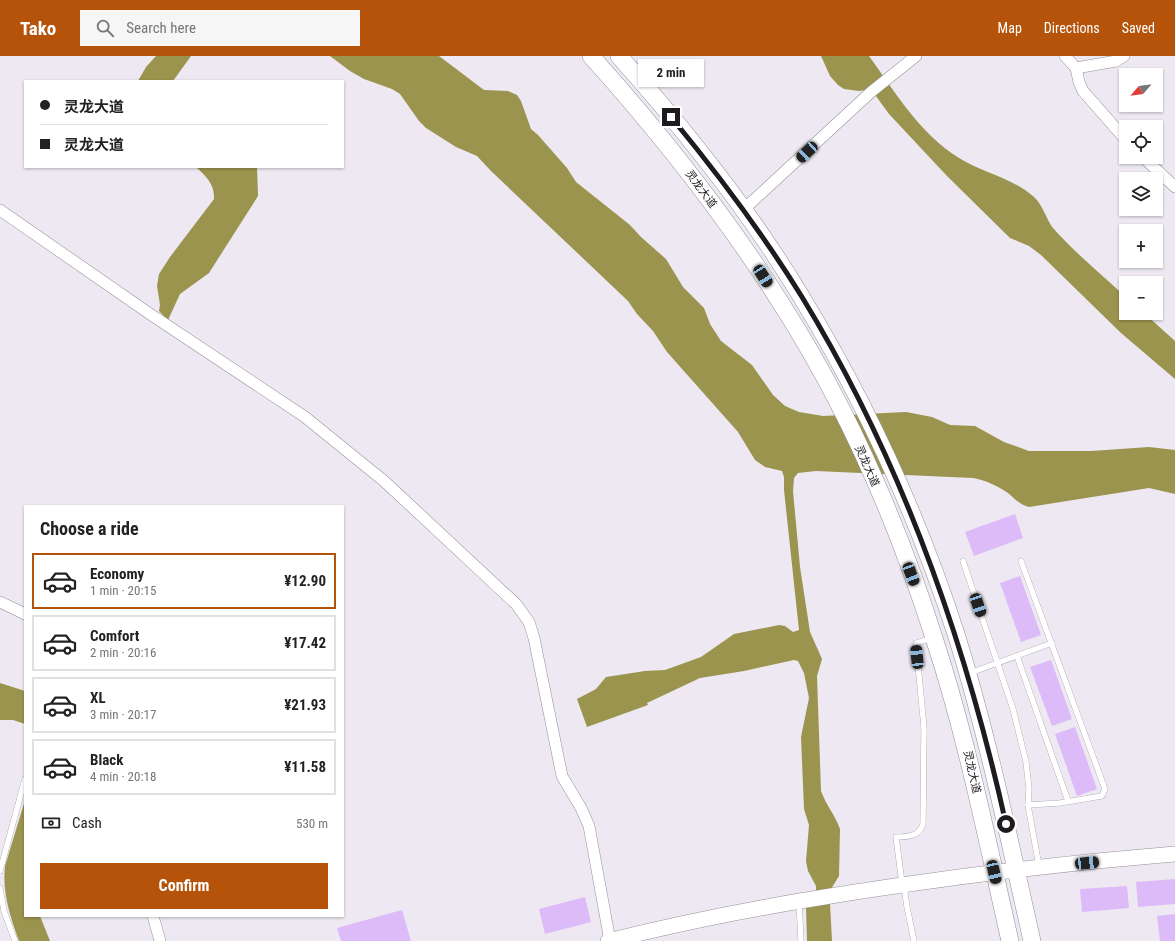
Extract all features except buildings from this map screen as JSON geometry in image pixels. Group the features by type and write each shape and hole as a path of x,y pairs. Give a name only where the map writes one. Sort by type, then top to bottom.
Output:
{"main road":[{"name":"灵龙大道","path":"591,56 663,139 733,232 783,307 838,404 876,486 917,587 934,637 970,761 1010,941"},
{"name":"灵龙大道","path":"619,56 684,132 743,210 801,296 860,402 897,482 937,580 968,674 990,756 1032,941"},
{"path":"609,941 692,921 800,901 903,885 994,872 1175,854"}],"street":[{"path":"743,210 870,92 916,56"},
{"path":"1064,56 1076,68 1079,82 1083,91 1119,132"},
{"path":"1076,68 1116,61 1124,56"},
{"path":"1150,164 1175,187"},
{"path":"0,210 150,314 305,417 384,481 516,604 529,622 534,638 562,776 582,808 589,826 609,941"},
{"path":"0,602 24,614"},
{"path":"153,917 160,941"}],"lane":[{"path":"963,561 1014,709 1026,762 1029,789 1028,805 1040,868"},
{"path":"1021,561 1105,789 1102,796 1068,802 1028,805"},
{"path":"914,941 903,885 896,837 914,835 920,830 923,824 924,728 916,643 934,637"},
{"path":"968,674 1052,643"},
{"path":"1017,656 1068,802"},
{"path":"0,872 24,783"},
{"path":"0,888 4,911 15,941"},
{"path":"800,901 801,941"}],"shaded area":[{"path":"156,56 191,56 174,80 139,80 146,67"},
{"path":"330,56 439,56 484,90 508,91 517,95 521,101 531,129 567,168 576,182 630,225 666,259 683,287 704,308 710,324 721,341 752,365 773,395 785,406 799,412 823,416 906,412 932,417 950,425 975,426 1004,442 1029,451 1091,451 1149,447 1175,450 1175,494 1149,488 1029,507 1020,503 1008,493 996,486 973,478 816,471 798,473 794,478 793,491 800,567 810,632 822,659 817,676 821,791 840,829 839,876 831,889 830,903 832,941 807,941 806,907 816,904 816,886 808,871 806,861 809,825 804,809 801,737 809,698 804,673 798,661 794,660 744,671 700,678 647,703 648,705 587,727 577,699 596,689 606,677 645,671 665,670 701,657 734,634 779,625 785,626 793,632 799,630 784,490 784,477 782,471 765,467 755,460 738,432 667,352 653,331 637,314 628,301 477,156 456,147 426,128 419,121 400,94 392,89 364,79 350,71"},
{"path":"821,56 869,56 909,112 932,137 959,158 1017,185 1034,197 1040,204 1053,228 1061,237 1119,291 1119,320 1152,320 1175,341 1175,379 1121,333 1041,255 1029,246 1010,238 947,176 889,114 873,92 867,90 859,91 844,89 830,76"},
{"path":"197,168 257,168 258,196 209,273 180,294 168,320 159,311 160,305 157,286 159,274 214,199 213,189 206,177"},
{"path":"0,683 24,691 24,724 13,720 0,720"},
{"path":"24,803 24,917 40,917 50,941 19,941 6,895 4,876 5,866"}],"route":[{"path":"671,117 702,155 759,232 801,296 839,362 873,429 925,548 956,634 977,704 1006,824"}]}
